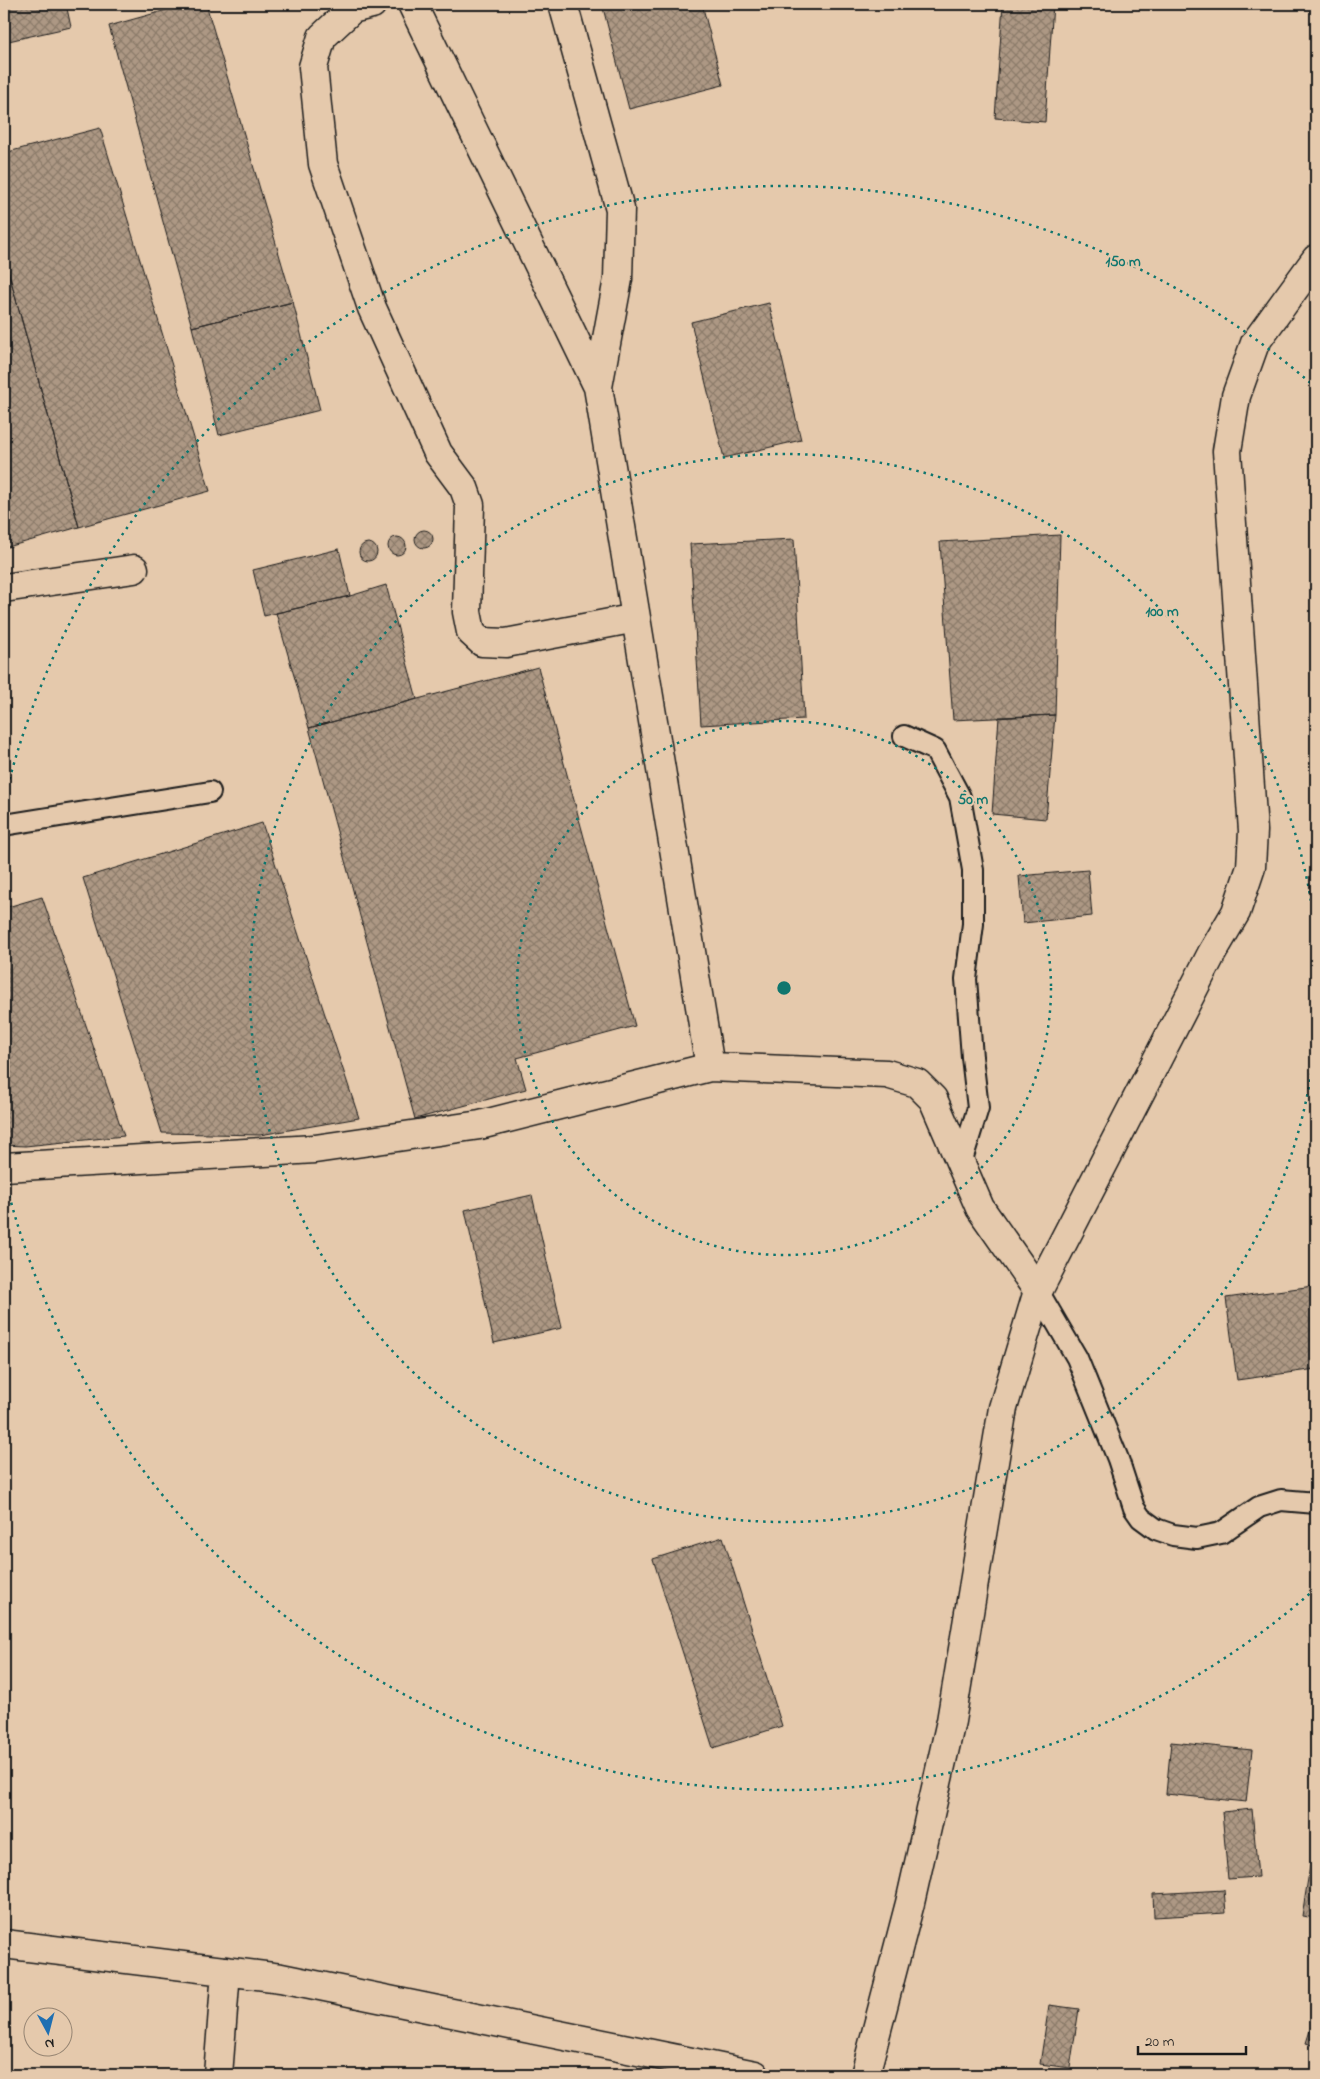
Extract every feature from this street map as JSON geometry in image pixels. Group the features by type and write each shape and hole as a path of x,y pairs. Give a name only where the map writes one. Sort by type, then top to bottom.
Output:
{"street":[{"path":"372,4 352,9 322,37 313,67 323,164 372,308 438,453 464,488 470,505 467,612 471,632 482,642 506,643 636,618"},
{"path":"412,4 598,387 710,1067"},
{"path":"563,4 620,210 618,279 598,387"},
{"path":"865,2075 910,1903 951,1721 1003,1408 1038,1292 1212,953 1236,912 1251,868 1253,831 1227,451 1236,396 1255,343 1316,259"},
{"path":"4,588 134,569"},
{"path":"4,1167 315,1149 480,1125 710,1067 887,1074 917,1083 933,1100 980,1208 1038,1292"},
{"path":"4,1944 290,1980 755,2075"},
{"path":"218,2075 226,1971"}],"lane":[{"path":"904,736 935,750 960,797 973,870 973,924 966,979 978,1108 961,1163"},
{"path":"4,824 210,792"},
{"path":"1038,1292 1077,1358 1118,1459 1134,1508 1142,1518 1156,1529 1197,1538 1222,1533 1259,1507 1282,1500 1316,1503"}],"building":[{"path":"4,4 66,4 71,27 4,42"},
{"path":"188,4 206,4 293,302 192,327 109,26"},
{"path":"602,4 702,4 723,85 629,109"},
{"path":"1003,4 1053,4 1045,122 995,118"},
{"path":"100,128 210,491 79,527 4,256 4,153"},
{"path":"4,256 79,527 4,548"},
{"path":"293,302 320,410 219,435 192,327"},
{"path":"769,303 801,440 724,458 691,322"},
{"path":"420,530 428,530 433,535 431,546 420,548 415,543 415,535"},
{"path":"1060,535 1055,715 953,720 940,542"},
{"path":"393,537 401,537 406,542 404,553 393,555 388,550 388,542"},
{"path":"794,539 804,719 701,725 690,544"},
{"path":"368,543 376,548 377,552 372,560 368,561 360,556 359,552 364,544"},
{"path":"339,549 350,596 264,616 253,570"},
{"path":"386,585 417,699 309,728 276,613 350,596"},
{"path":"538,667 635,1026 517,1058 526,1089 415,1119 309,728"},
{"path":"1055,715 1046,819 992,814 999,717"},
{"path":"262,823 359,1118 260,1135 162,1133 83,878"},
{"path":"1088,870 1092,916 1023,923 1019,876"},
{"path":"42,897 124,1136 25,1146 4,1145 4,908"},
{"path":"532,1195 562,1328 494,1343 465,1210"},
{"path":"1313,1286 1316,1316 1316,1369 1237,1380 1226,1298"},
{"path":"723,1537 782,1726 713,1748 653,1559"},
{"path":"1171,1742 1252,1750 1246,1802 1166,1794"},
{"path":"1252,1809 1258,1877 1228,1879 1222,1812"},
{"path":"1310,1866 1316,1866 1316,1918 1302,1916"},
{"path":"1224,1890 1226,1913 1154,1917 1153,1894"},
{"path":"1049,2005 1079,2009 1070,2068 1040,2064"},
{"path":"1316,2012 1316,2046 1306,2043"}]}
